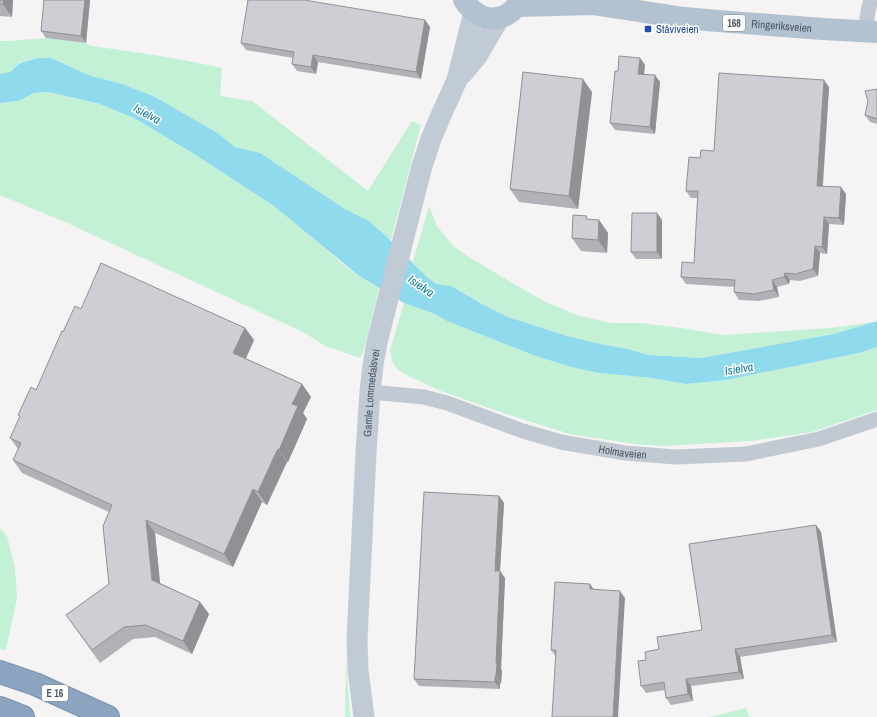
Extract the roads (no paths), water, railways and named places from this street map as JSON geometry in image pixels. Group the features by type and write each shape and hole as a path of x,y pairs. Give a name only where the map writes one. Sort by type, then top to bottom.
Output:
{"highway":[{"name":"E 16","path":"0,672 35,684 108,717"},
{"path":"0,708 23,717"}],"main road":[{"name":"Ringeriksveien","path":"513,8 587,2 718,22 871,32"},
{"name":"168","path":"469,6 480,16 486,18 494,18 513,8"}],"street":[{"path":"871,0 868,11 871,32"},
{"name":"Gamle Lommedalsvei","path":"364,717 358,670 357,640 366,453 373,365 377,342 422,166 431,139 457,80 469,6"},
{"name":"Gamle Lommedalsvei","path":"457,80 513,8"},
{"name":"Holmaveien","path":"370,392 424,397 447,403 523,431 561,442 625,453 676,457 746,454 819,439 877,419"}],"water":[{"name":"Isielva","path":"37,58 51,58 91,76 123,84 155,97 216,132 235,147 260,153 345,209 369,221 428,278 437,284 451,286 508,317 567,336 628,349 648,355 701,358 834,334 877,321 877,347 859,353 726,380 686,384 652,378 599,373 571,367 533,355 447,321 435,314 404,303 358,275 274,206 191,152 134,118 100,104 49,92 34,93 18,101 0,103 0,74 10,72 20,63"}],"place":[{"name":"Ståviveien","path":"648,29"}]}
